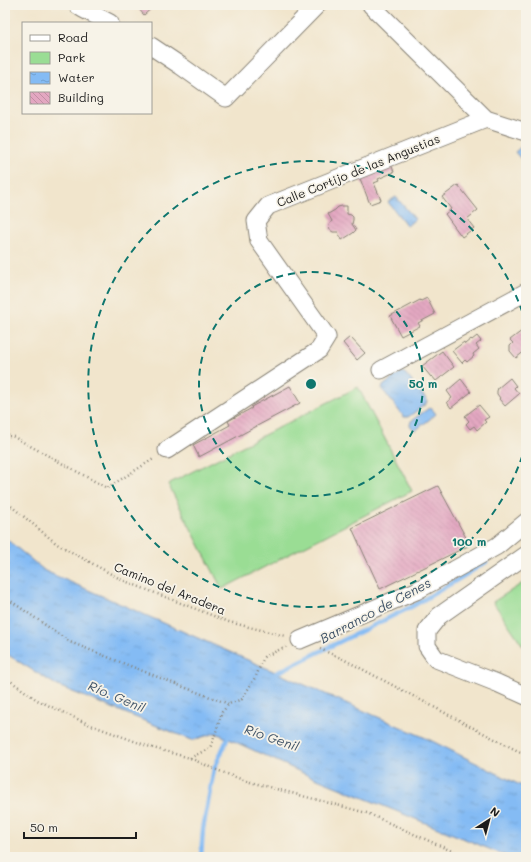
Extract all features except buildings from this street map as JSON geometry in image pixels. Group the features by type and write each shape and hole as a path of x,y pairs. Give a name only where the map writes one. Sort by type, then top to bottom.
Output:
{"street":[{"path":"76,5 108,22"},
{"path":"152,47 182,66 226,98 317,5"},
{"path":"371,5 486,119 526,132"},
{"name":"Calle Cortijo de las Angustias","path":"167,450 319,350 327,337 259,240 256,221 268,206 486,119"},
{"path":"381,370 526,292"},
{"path":"300,640 416,591 497,546 526,522"},
{"path":"526,555 439,616 427,631 427,646 436,659 526,696"}],"path":[{"path":"5,436 12,436 107,488 167,450"},
{"name":"Camino del Aradera","path":"5,501 57,544 122,580 229,622 300,640 343,659 526,755"},
{"path":"5,597 70,642 228,704"},
{"path":"190,758 210,748 222,712 228,704 242,699 256,676 264,658 300,640"},
{"path":"5,677 37,700 88,724 153,748 190,758 246,781 367,813 465,857"}],"green space":[{"path":"358,387 412,491 222,589 168,484"},
{"path":"526,581 526,650 493,602"}],"water":[{"path":"522,146 526,151 526,165 515,152"},
{"path":"396,197 415,219 407,226 388,202"},
{"path":"401,372 405,373 427,400 426,404 408,417 404,417 382,389 383,386"},
{"path":"429,408 436,414 416,430 413,429 410,425 411,421"},
{"path":"5,538 45,571 428,739 526,788 526,857 509,857 305,774 216,733 192,740 58,686 5,653"}],"waterway":[{"name":"Barranco de Cenes","path":"505,549 526,536"},
{"name":"Barranco de Cenes","path":"273,676 276,673 411,607 486,562"},
{"path":"201,857 203,829 214,769 230,733"}],"water label":[{"name":"Río. Genil","path":"117,696"},
{"name":"Río Genil","path":"272,737"}]}
